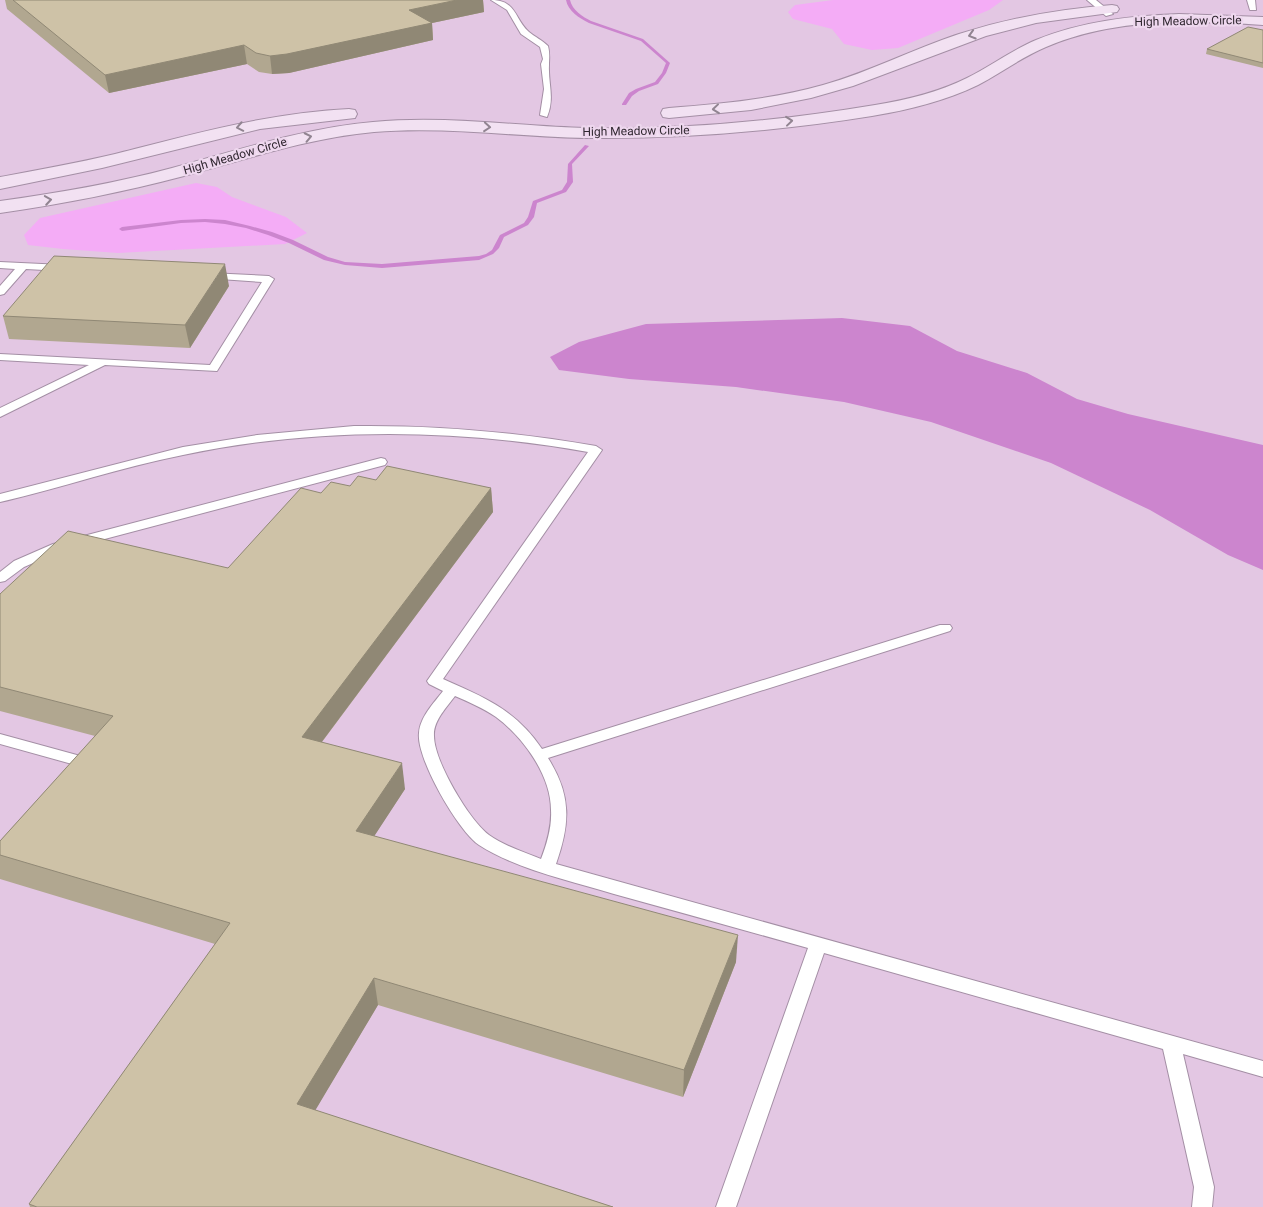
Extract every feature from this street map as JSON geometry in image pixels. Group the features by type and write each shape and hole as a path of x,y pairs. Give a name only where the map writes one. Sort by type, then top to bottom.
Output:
{"street":[{"name":"High Meadow Circle","path":"657,114 744,106 800,96 831,88 963,38 1042,17 1101,8 1152,7 1258,10"},
{"path":"1068,34 1050,29 1047,26 1056,20 1101,8"},
{"name":"High Meadow Circle","path":"0,207 63,198 132,183 203,166 285,142 344,131 428,125 585,133 688,131 815,118 880,109 955,90 1039,44 1068,34 1113,25 1157,20 1207,18 1258,10"},
{"path":"955,90 973,72 1022,45 1030,38 1028,34 1002,27"},
{"path":"585,133 745,121 756,118 759,115 756,110 744,106"},
{"name":"High Meadow Circle","path":"0,182 116,158 218,131 300,117 364,114 564,115"},
{"path":"0,182 0,196"}],"lane":[{"path":"495,0 510,9 524,32 541,43 546,50 548,89 544,115"},
{"path":"0,265 72,268"},
{"path":"0,292 23,266"},
{"path":"0,357 213,369 270,279 200,275"},
{"path":"0,413 103,362"},
{"path":"0,498 208,446 288,434 338,430 425,429 550,441 596,450 434,681 502,715 540,755 556,786 560,823 546,868"},
{"path":"0,578 19,564 58,547 381,462"},
{"path":"540,755 944,628"},
{"path":"452,689 432,717 426,734 430,757 468,825 482,839 546,868 1263,1069"},
{"path":"0,739 90,764"},
{"path":"726,1207 818,944"},
{"path":"1171,1042 1204,1187 1202,1207"}],"shaded area":[{"path":"0,0 1263,0 1263,1207 0,1207"},
{"path":"833,0 1003,0 989,10 898,48 872,50 844,44 832,29 793,19 788,12 795,5"},
{"path":"196,183 217,187 232,197 286,217 307,233 285,244 118,253 28,245 24,235 40,218"},
{"path":"842,318 910,326 957,351 1027,373 1077,399 1128,414 1263,445 1263,570 1228,555 1150,510 1051,463 931,422 844,402 736,387 629,379 559,370 550,357 579,342 646,324"}],"building":[{"path":"13,0 457,0 409,10 432,23 287,54 270,56 256,53 244,45 105,75"},
{"path":"1248,27 1263,30 1263,63 1207,49"},
{"path":"54,256 225,264 185,325 3,316"},
{"path":"387,466 491,488 302,737 402,763 356,831 738,935 684,1070 374,978 297,1104 613,1207 37,1207 29,1204 230,923 0,855 0,841 113,716 0,687 0,594 68,531 228,568 301,488 321,493 331,482 350,486 358,476 376,480"}],"waterway":[{"path":"568,0 569,6 582,18 642,40 668,63 664,73 656,83 643,87 630,95 624,104"},
{"path":"122,229 181,221 225,222 270,233 333,261 345,263 382,266 479,258 494,251 502,236 526,224 531,217 535,202 564,191 570,182 570,164 587,146"}]}
